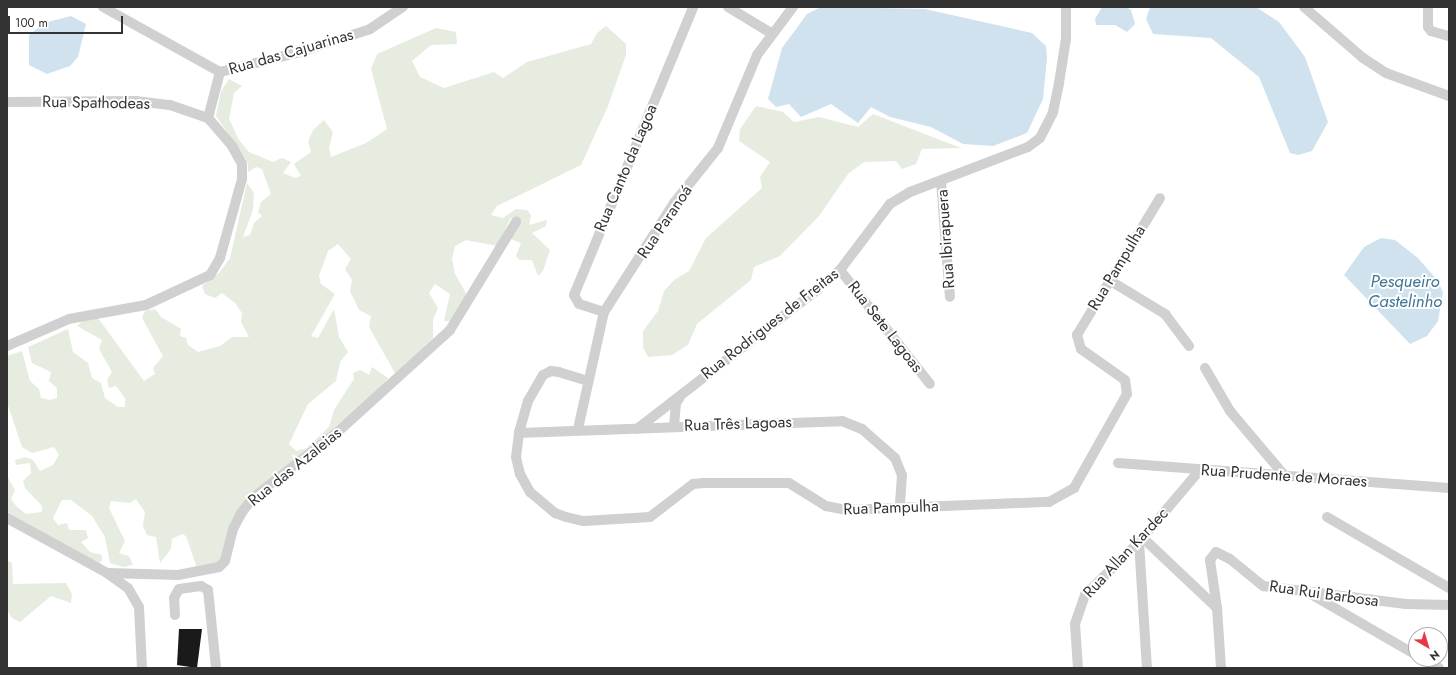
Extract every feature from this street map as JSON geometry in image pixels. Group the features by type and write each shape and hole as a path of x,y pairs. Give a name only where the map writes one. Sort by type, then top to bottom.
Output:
{"street":[{"path":"103,7 220,72"},
{"name":"Rua das Cajuarinas","path":"208,118 220,72 304,51 370,29 403,7"},
{"name":"Rua Canto da Lagoa","path":"604,312 579,304 574,295 693,7"},
{"path":"728,7 771,33"},
{"name":"Rua Paranoá","path":"578,429 604,312 674,203 718,148 757,55 771,33 792,7"},
{"name":"Rua Rodrigues de Freitas","path":"637,429 840,270 890,204 910,192 1028,147 1040,138 1052,112 1059,83 1066,39 1066,7"},
{"path":"1304,7 1363,58 1386,73 1449,96"},
{"path":"1428,7 1428,27 1431,31 1449,36"},
{"name":"Rua Spathodeas","path":"7,102 136,101 170,105 208,118"},
{"path":"7,346 69,319 146,305 210,275 220,258 242,179 242,164 232,146 208,118"},
{"name":"Rua Ibirapuera","path":"941,181 950,297"},
{"name":"Rua Pampulha","path":"588,381 559,372 551,371 543,375 528,401 519,433 516,457 520,474 530,492 555,513 584,521 650,517 693,484 704,483 789,483 835,510 900,506 1049,502 1074,488 1127,394 1125,380 1081,349 1077,341 1109,280 1160,198"},
{"name":"Rua das Azaleias","path":"7,518 107,574 178,575 219,567 224,562 233,529 241,513 254,498 342,428 450,330 516,222"},
{"name":"Rua Sete Lagoas","path":"840,270 930,384"},
{"path":"1109,280 1164,314 1189,346"},
{"path":"1205,368 1230,410 1284,475"},
{"path":"674,426 676,403 682,394"},
{"name":"Rua Três Lagoas","path":"519,433 578,429 637,429 674,426 852,423 895,458 900,466 900,506"},
{"name":"Rua Prudente de Moraes","path":"1118,463 1199,471 1284,475 1449,488"},
{"name":"Rua Allan Kardec","path":"1078,668 1075,624 1079,607 1086,595 1141,540 1199,471"},
{"path":"1327,517 1449,588"},
{"path":"1141,540 1218,608 1221,668"},
{"path":"1141,540 1148,668"},
{"name":"Rua Rui Barbosa","path":"1218,608 1212,555 1219,552 1263,586 1303,589 1406,604 1449,605"},
{"path":"107,574 128,588 139,607 142,668"},
{"path":"175,615 174,598 177,590 201,586 208,590 216,668"},
{"path":"1303,589 1408,650"}],"shaded area":[{"path":"606,26 626,44 626,55 608,106 581,165 497,206 491,215 503,218 516,209 527,210 531,215 529,225 547,220 546,226 532,233 550,250 543,271 538,276 532,260 519,260 516,256 521,243 511,239 516,217 510,219 497,246 466,240 455,246 452,259 455,274 467,295 450,321 444,321 450,294 435,284 429,293 438,308 433,320 433,338 396,375 369,327 371,316 359,310 350,291 352,280 345,269 351,259 338,244 328,251 319,276 321,284 335,294 311,336 318,338 334,309 339,337 348,352 340,362 336,381 308,404 289,444 296,451 307,448 329,427 334,410 354,379 353,373 360,370 369,375 372,367 388,378 381,389 265,484 219,562 197,568 186,536 182,534 172,539 171,549 160,563 156,537 147,535 143,526 145,512 136,499 130,503 111,501 109,508 125,541 119,553 129,556 133,565 123,567 110,563 105,537 92,516 71,500 62,500 53,518 58,525 67,523 69,530 86,530 88,538 81,542 90,552 102,555 102,561 98,564 7,512 7,476 15,490 11,499 16,506 26,514 42,512 42,506 25,488 23,481 31,473 30,463 16,465 15,460 25,457 33,460 40,471 53,465 59,455 54,447 32,453 22,447 7,402 7,356 22,351 30,381 39,389 41,398 50,400 57,398 57,388 49,381 51,372 32,363 28,347 68,329 73,352 88,363 92,378 101,383 105,398 118,407 125,407 125,398 116,386 109,388 107,380 112,372 99,349 102,340 77,326 84,320 98,318 144,381 155,374 153,368 163,356 142,318 145,311 155,309 161,317 181,329 180,336 186,338 188,345 198,352 220,346 232,337 249,337 241,322 242,313 235,303 222,293 215,298 205,294 202,286 219,273 230,258 247,183 254,193 253,210 243,237 250,235 254,223 262,216 258,212 261,202 271,194 262,169 256,167 248,172 248,163 216,116 221,91 229,79 242,86 234,93 229,119 239,140 249,152 273,162 282,158 291,162 283,173 295,178 301,176 294,164 311,152 308,142 313,130 324,120 333,132 329,148 331,157 366,143 387,129 371,69 377,54 436,28 456,32 457,44 431,45 412,61 420,77 444,88 494,72 503,78 527,62 591,44 597,33"},
{"path":"756,106 783,112 794,122 819,117 858,127 873,114 961,148 922,149 916,164 902,169 896,161 864,162 848,174 819,216 780,256 754,267 751,280 697,324 688,345 672,355 648,357 643,347 643,331 658,311 664,291 674,280 689,271 706,238 762,188 760,177 770,162 739,141 740,129"},
{"path":"7,561 12,563 13,584 66,583 72,594 71,603 51,596 20,622 12,618 7,610"}],"water":[{"path":"821,7 925,9 1032,33 1046,46 1047,58 1043,99 1027,133 993,146 963,144 931,127 890,117 871,107 858,123 831,104 801,117 789,104 776,107 768,99 782,48 807,14"},
{"path":"1102,7 1126,7 1131,10 1135,24 1127,32 1115,25 1096,25 1095,19"},
{"path":"1150,7 1256,7 1279,22 1305,57 1328,122 1312,151 1298,155 1290,153 1259,77 1211,38 1153,34 1146,19"},
{"path":"71,16 86,24 78,57 70,66 47,74 29,65 29,35 44,23"},
{"name":"Pesqueiro Castelinho","path":"1381,238 1395,240 1418,258 1437,280 1443,292 1438,321 1427,336 1410,344 1344,275 1364,247"}],"building":[{"path":"179,629 202,629 197,668 177,665"}]}
